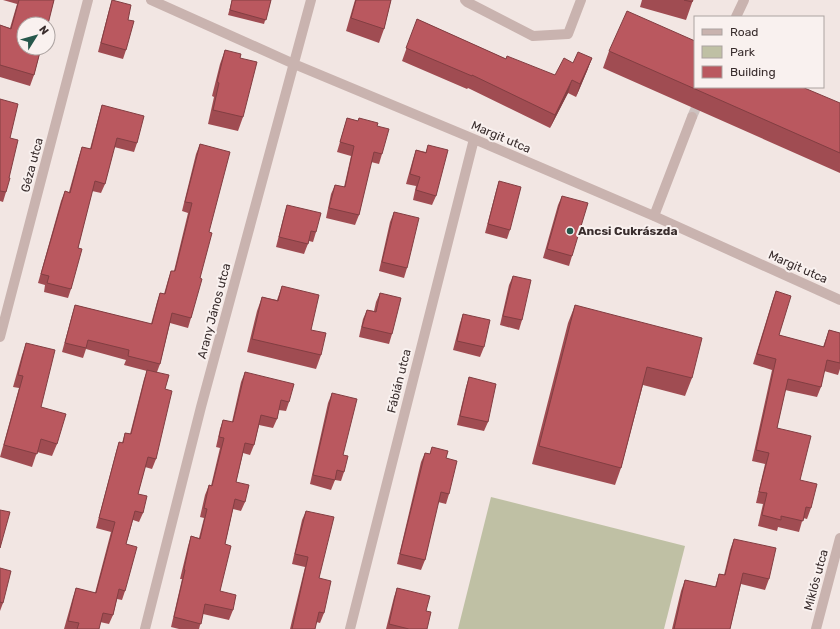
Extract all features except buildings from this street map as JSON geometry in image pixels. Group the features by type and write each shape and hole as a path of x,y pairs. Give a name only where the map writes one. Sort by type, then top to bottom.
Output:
{"street":[{"name":"Géza utca","path":"0,337 88,0"},
{"name":"Margit utca","path":"151,0 294,64 654,216 840,300"},
{"name":"Arany János utca","path":"145,629 201,407 311,0"},
{"path":"465,0 534,36 568,34 581,0"},
{"path":"736,16 744,0"},
{"path":"654,216 692,117"},
{"name":"Fábián utca","path":"350,629 474,139"},
{"name":"Miklós utca","path":"816,629 840,538"}],"green space":[{"path":"491,497 685,546 664,629 458,629"}],"tunnel":[{"path":"692,117 705,88"}],"place":[{"name":"Ancsi Cukrászda","path":"570,231"}]}
